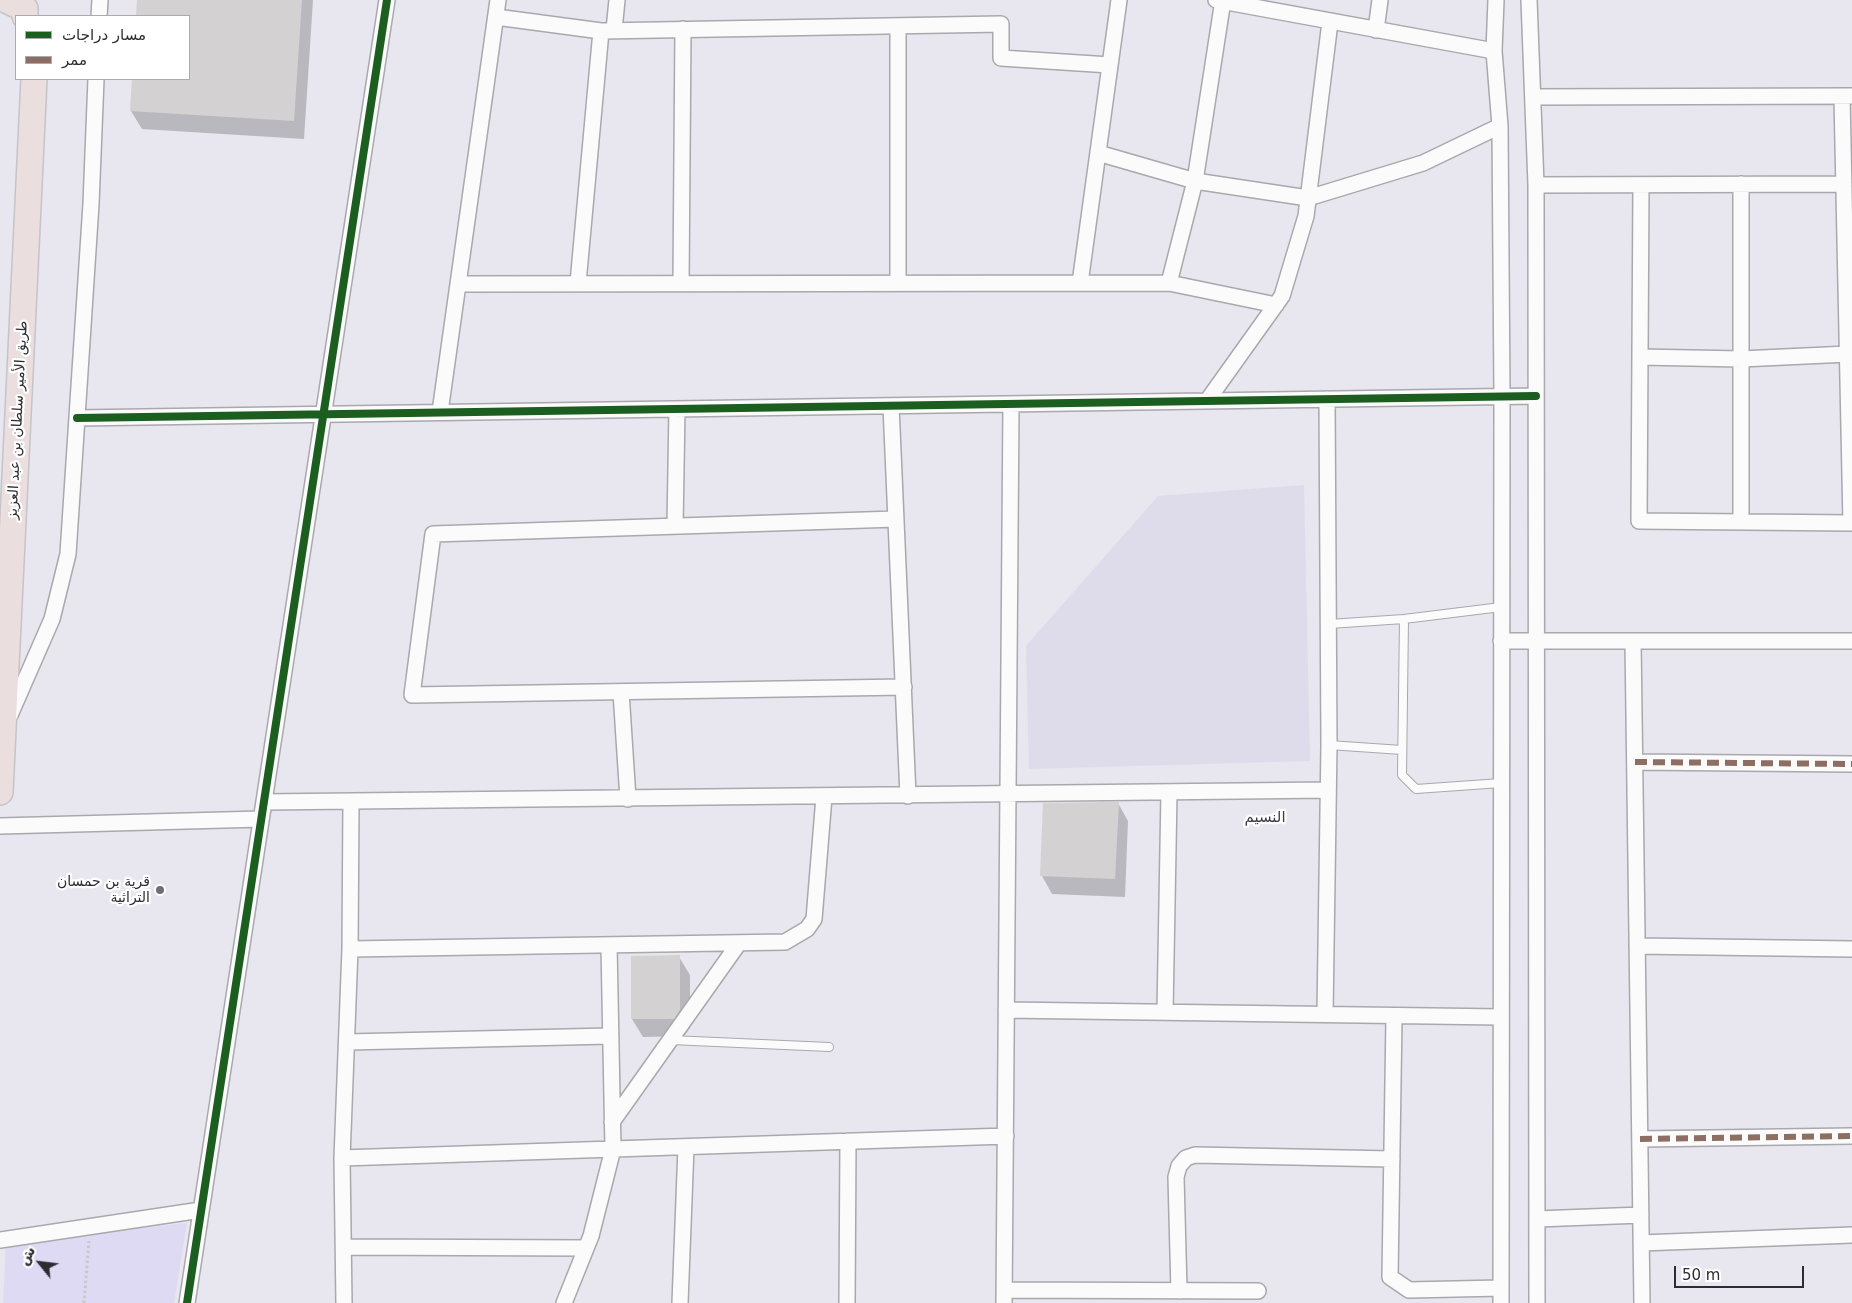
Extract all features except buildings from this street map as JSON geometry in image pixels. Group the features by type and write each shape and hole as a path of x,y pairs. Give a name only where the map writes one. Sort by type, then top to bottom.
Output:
{"highway":[{"path":"6,0 25,9 25,15"},
{"path":"37,15 38,0"},
{"path":"22,80 24,286"},
{"name":"طريق الأمير سلطان بن عبد العزيز","path":"0,792 34,80"}],"street":[{"path":"99,15 100,0"},
{"path":"187,1303 387,0"},
{"path":"440,412 460,284 498,0"},
{"path":"578,283 608,30 617,0"},
{"path":"1080,283 1119,0"},
{"path":"1169,283 1195,181 1220,0 1494,51"},
{"path":"1376,30 1380,0"},
{"path":"1394,1017 1390,1278 1409,1290 1501,1296 1502,396 1500,126 1494,51 1496,0"},
{"path":"1529,0 1536,185 1537,1303"},
{"path":"496,17 608,30 1001,24 1001,58 1110,65"},
{"path":"1207,401 1282,296 1306,216 1330,22"},
{"path":"898,26 898,283"},
{"path":"680,283 683,29"},
{"path":"3,730 52,619 68,554 96,80"},
{"path":"1532,97 1847,97 1844,184 1852,523 1639,521 1641,185"},
{"path":"1098,153 1195,181 1308,198 1423,163 1500,126"},
{"path":"1741,184 1741,522"},
{"path":"1536,185 1844,184"},
{"path":"460,284 1169,283 1276,305"},
{"path":"1640,357 1741,358 1848,354"},
{"path":"77,418 1536,396"},
{"path":"1325,1014 1329,745 1326,399"},
{"path":"1011,405 1004,1296 1128,1297 1179,1291 1258,1291"},
{"path":"891,406 908,796"},
{"path":"675,526 677,409"},
{"path":"896,519 433,534 412,695 904,687"},
{"path":"1502,641 1852,641"},
{"path":"1633,641 1642,1303"},
{"path":"621,692 628,799"},
{"path":"1634,762 1852,764"},
{"path":"264,802 1328,790"},
{"path":"1165,1012 1169,793"},
{"path":"350,949 785,942 806,929 814,920 824,797"},
{"path":"344,1303 342,1158 350,949 351,802"},
{"path":"0,826 261,819"},
{"path":"612,1122 739,943"},
{"path":"564,1303 586,1248 612,1149 609,945"},
{"path":"1637,946 1852,949"},
{"path":"1006,1010 1325,1014 1394,1017 1501,1017"},
{"path":"347,1042 610,1036"},
{"path":"342,1158 1006,1136"},
{"path":"1640,1139 1852,1136"},
{"path":"847,1303 848,1141"},
{"path":"680,1303 686,1147"},
{"path":"1179,1291 1176,1178 1179,1166 1186,1158 1195,1155 1392,1159"},
{"path":"0,1240 201,1210"},
{"path":"1537,1219 1641,1215"},
{"path":"1641,1243 1852,1235"},
{"path":"344,1247 586,1248"}],"lane":[{"path":"1329,624 1404,619 1501,607"},
{"path":"1404,619 1402,775 1416,789 1502,783"},
{"path":"1329,745 1402,750"},
{"path":"670,1040 829,1047"}],"path":[{"path":"84,1303 90,1227"}],"shaded area":[{"path":"1304,485 1310,761 1029,769 1026,646 1158,496"},
{"path":"187,1223 174,1303 3,1303 6,1242"}],"marked path":[{"path":"1635,762 1852,764"},
{"path":"1640,1139 1852,1136"}],"cycle path":[{"path":"187,1303 387,0"},
{"path":"77,418 1536,396"}],"place":[{"name":"قرية بن حمسان التراثية","path":"160,890"}],"district":[{"name":"النسيم","path":"1265,818"}]}
